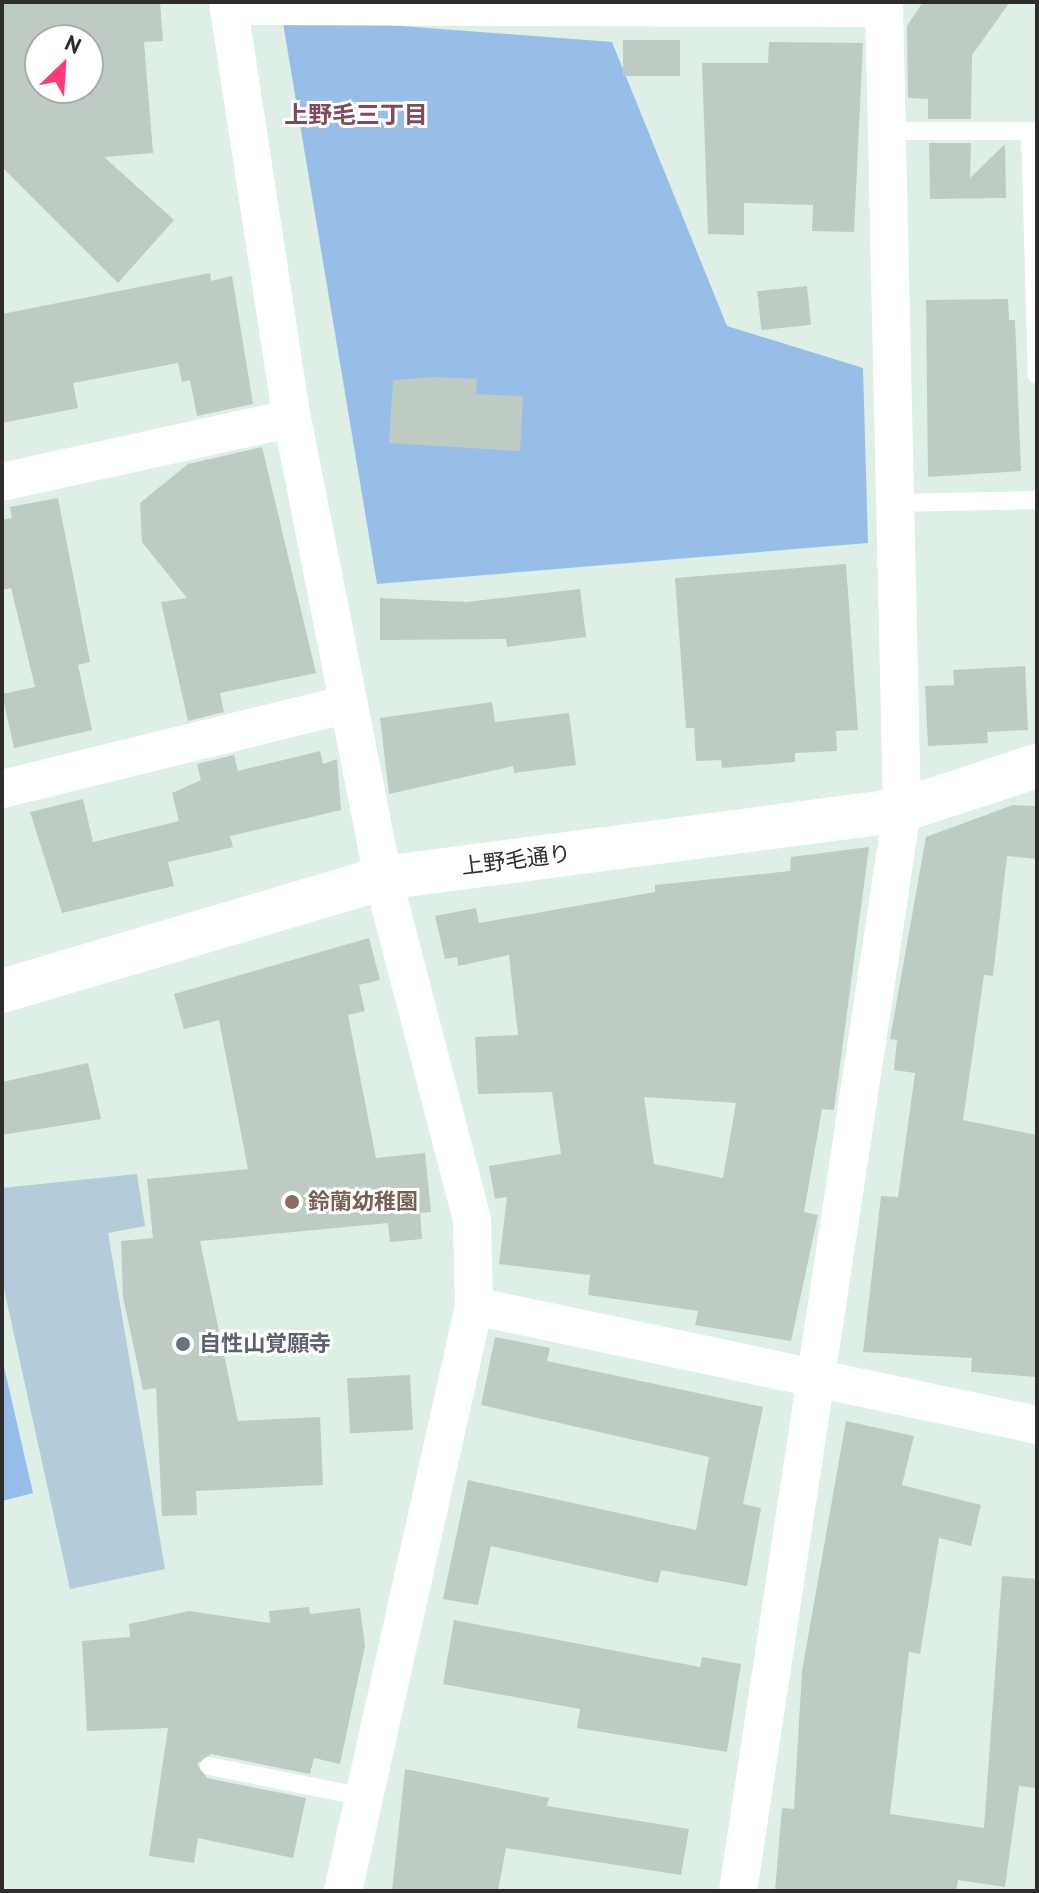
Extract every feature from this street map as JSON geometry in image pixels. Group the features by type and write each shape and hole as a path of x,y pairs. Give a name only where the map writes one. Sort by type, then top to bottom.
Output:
{"street":[{"path":"343,1891 474,1306 472,1220 383,878 292,418 228,4 882,5 902,810 738,1891"},
{"path":"2,482 292,418"},
{"path":"2,789 349,704"},
{"name":"上野毛通り","path":"2,991 383,878 902,810 1037,766"},
{"path":"474,1306 817,1381 1037,1425"}],"lane":[{"path":"883,131 1030,131 1037,375"},
{"path":"893,503 1037,500"},
{"path":"209,1766 364,1797"}],"shaded area":[{"path":"282,17 612,42 727,326 863,368 868,543 377,584"},
{"path":"137,1174 145,1226 108,1233 165,1569 70,1589 2,1280 2,1188"},
{"path":"2,1358 33,1493 2,1501"}],"building":[{"path":"2,2 160,2 163,41 144,42 153,153 104,157 174,220 118,283 2,167"},
{"path":"923,2 1010,2 972,55 971,119 928,119 928,99 908,98 907,26"},
{"path":"623,40 680,40 680,76 623,76"},
{"path":"769,42 863,43 854,232 812,231 813,205 744,203 744,235 708,234 702,63 768,63"},
{"path":"929,143 971,143 970,178 1005,144 1006,198 930,199"},
{"path":"210,273 211,281 232,276 253,404 197,416 190,380 182,382 178,363 73,383 78,408 2,423 2,314"},
{"path":"807,286 811,325 761,330 757,291"},
{"path":"1008,299 1009,320 1015,320 1021,471 928,477 926,300"},
{"path":"434,377 477,379 476,394 523,396 520,451 389,443 393,380"},
{"path":"262,447 316,673 220,693 224,712 188,721 161,602 187,598 142,542 140,503 188,464"},
{"path":"58,498 90,662 78,665 92,730 14,748 2,694 35,687 11,588 2,590 2,520 12,518 10,507"},
{"path":"846,564 858,730 836,731 837,751 795,753 795,762 722,768 721,760 696,761 694,728 686,728 675,578"},
{"path":"580,589 586,637 507,647 506,639 380,640 380,598 466,602"},
{"path":"1025,666 1028,730 987,732 988,743 928,746 925,686 954,685 953,670"},
{"path":"492,702 495,722 569,713 576,765 514,773 513,766 389,794 380,718"},
{"path":"320,751 323,764 337,759 341,810 230,836 233,847 168,862 174,886 62,913 30,812 83,799 93,842 179,821 172,793 201,780 197,764 234,755 238,771"},
{"path":"1013,805 1037,806 1037,859 1007,856 993,976 984,975 963,1120 1037,1135 1037,1377 971,1372 972,1358 863,1352 881,1196 898,1197 915,1073 894,1070 897,1040 890,1039 926,837"},
{"path":"869,847 834,1110 822,1109 804,1212 818,1215 791,1341 695,1325 698,1311 588,1295 590,1275 499,1264 507,1197 495,1199 489,1166 561,1154 552,1092 478,1094 475,1037 518,1035 509,955 458,966 457,957 445,959 435,916 476,908 479,923 655,892 655,885 790,871 791,857","holes":["644,1097 736,1103 723,1178 654,1164"]},
{"path":"369,938 380,980 359,985 365,1011 348,1015 376,1158 425,1153 431,1212 420,1213 422,1239 390,1242 388,1223 200,1241 238,1421 320,1417 323,1485 196,1491 197,1515 162,1516 156,1388 143,1390 123,1297 121,1241 153,1238 147,1179 248,1169 219,1020 184,1029 174,994"},
{"path":"88,1063 101,1119 2,1135 2,1082"},
{"path":"495,1337 550,1348 547,1361 763,1407 743,1504 761,1508 747,1586 661,1570 658,1583 491,1546 478,1605 443,1599 468,1480 696,1530 709,1457 481,1405"},
{"path":"410,1375 413,1430 350,1433 347,1378"},
{"path":"846,1421 914,1436 902,1485 981,1505 971,1546 939,1538 920,1654 909,1652 890,1814 984,1828 1002,1576 1037,1579 1037,1788 1019,1786 1005,1887 958,1880 956,1891 775,1891 782,1808 794,1809 802,1671"},
{"path":"309,1607 310,1614 360,1608 365,1646 340,1764 314,1758 310,1774 211,1754 197,1764 207,1778 306,1798 293,1858 198,1838 194,1863 149,1856 168,1728 87,1731 82,1641 130,1637 129,1624 189,1611 270,1623 269,1611"},
{"path":"454,1620 700,1667 702,1657 741,1664 727,1752 577,1728 580,1709 443,1684"},
{"path":"405,1769 549,1798 547,1806 689,1829 681,1875 506,1848 498,1891 392,1891"}],"place":[{"name":"鈴蘭幼稚園","path":"292,1202"},
{"name":"自性山覚願寺","path":"183,1344"}],"district":[{"name":"上野毛三丁目","path":"356,115"}]}
